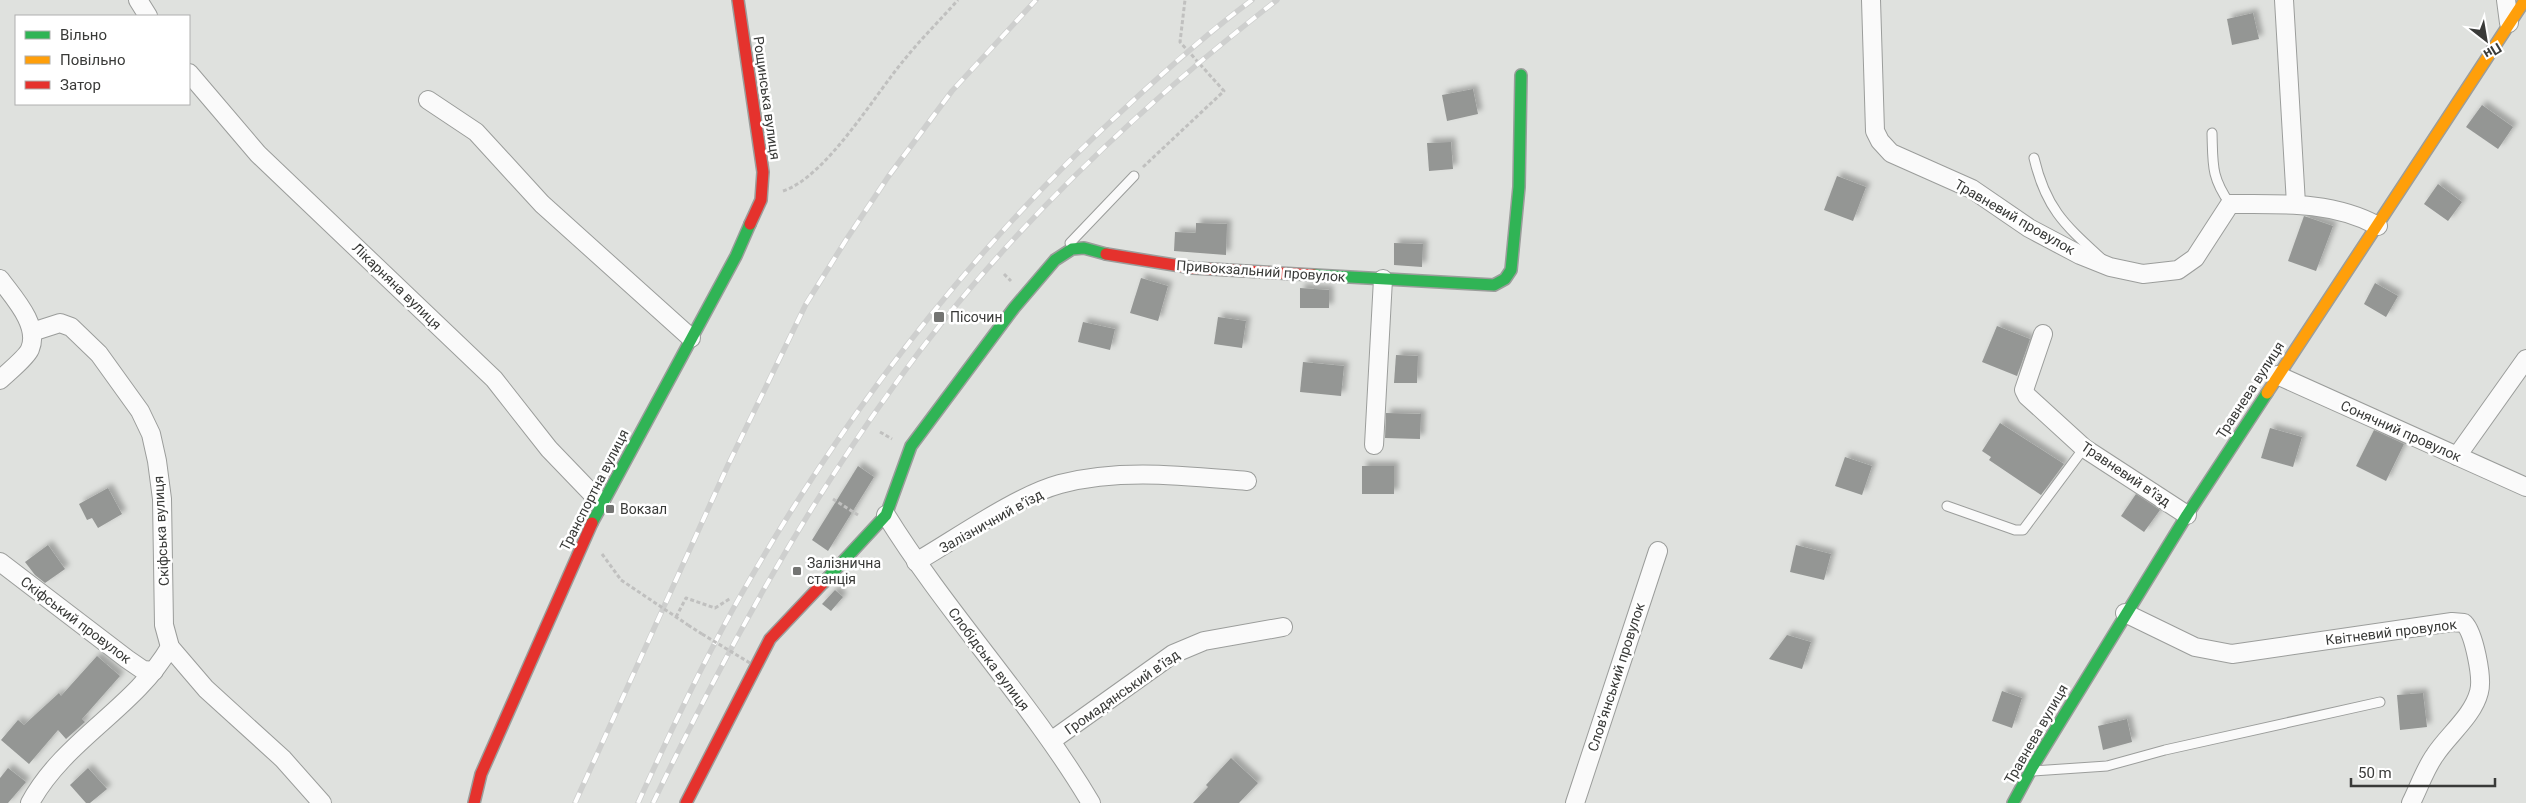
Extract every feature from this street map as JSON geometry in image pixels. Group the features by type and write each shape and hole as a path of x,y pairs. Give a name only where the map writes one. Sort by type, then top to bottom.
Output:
{"street":[{"path":"138,0 147,15"},
{"name":"Рощинська вулиця","path":"738,0 763,172 761,200"},
{"name":"Травневий провулок","path":"1871,0 1875,131 1887,149 1899,158 1972,189 2029,228 2080,255 2110,267 2143,274 2178,270 2194,258 2230,204"},
{"path":"2284,0 2296,204"},
{"path":"2506,0 2509,23"},
{"name":"Травнева вулиця","path":"2013,803 2030,771 2125,613 2187,515 2277,375 2378,226 2525,0"},
{"name":"Лікарняна вулиця","path":"190,74 258,154 494,379 549,449 600,503"},
{"name":"Привокзальний провулок","path":"1054,260 1072,249 1084,248 1109,255 1193,268 1494,285 1508,275 1511,270 1519,187 1521,75"},
{"path":"428,100 476,132 542,204 691,338"},
{"name":"Транспортна вулиця","path":"474,803 480,774 600,503 736,256 761,200"},
{"path":"2230,204 2296,204 2344,211 2360,216 2378,226"},
{"path":"686,803 770,639 881,521 911,446 1014,308 1054,260"},
{"path":"0,279 25,315 32,332 30,350 0,380"},
{"path":"1374,445 1383,279"},
{"name":"Скіфська вулиця","path":"32,332 60,323 71,327 98,354 140,411 151,434 162,499 164,625 170,647 206,689 283,759 322,803"},
{"name":"Травневий в’їзд","path":"2043,334 2024,390 2027,396 2084,448 2187,515"},
{"path":"2457,456 2526,359"},
{"name":"Сонячний провулок","path":"2277,375 2526,487"},
{"name":"Залізничний в’їзд","path":"916,562 1018,503 1060,485 1105,477 1152,474 1247,481"},
{"name":"Слобідська вулиця","path":"881,521 916,562 1051,741 1091,803"},
{"name":"Слов’янський провулок","path":"1575,803 1658,551"},
{"name":"Скіфський провулок","path":"0,562 127,659 143,670 154,671"},
{"name":"Квітневий провулок","path":"2125,613 2195,647 2232,654 2452,622 2464,623 2471,633 2480,680 2479,693 2473,705 2433,757 2411,803"},
{"name":"Громадянський в’їзд","path":"1051,741 1173,654 1204,641 1283,628"},
{"path":"30,803 50,771 154,671 170,647"}],"lane":[{"path":"2212,133 2215,178 2217,185 2230,204"},
{"path":"2034,158 2039,181 2047,200 2080,238 2110,267"},
{"path":"1054,260 1134,176"},
{"path":"1947,506 2016,530 2024,530 2084,448"},
{"path":"2030,771 2106,766 2165,750 2380,702"}],"path":[{"path":"761,200 793,188 821,167 904,59 958,0"},
{"path":"1134,176 1224,91 1180,42 1185,0"},
{"path":"833,499 881,521"},
{"path":"608,560 621,580 750,663"},
{"path":"676,617 686,598 715,608 731,598"}],"building":[{"path":"2253,13 2259,39 2232,45 2227,19"},
{"path":"1473,89 1478,114 1447,121 1442,95"},
{"path":"2482,105 2513,127 2498,149 2466,127"},
{"path":"1451,142 1453,169 1429,171 1427,143"},
{"path":"1837,176 1866,187 1853,221 1824,210"},
{"path":"2438,184 2462,202 2448,221 2424,204"},
{"path":"2304,216 2333,226 2316,271 2288,261"},
{"path":"1196,223 1227,224 1226,255 1174,251 1175,232 1196,233"},
{"path":"1394,243 1423,244 1422,267 1394,265"},
{"path":"1141,278 1168,286 1158,321 1130,313"},
{"path":"2375,283 2398,296 2386,317 2364,304"},
{"path":"1300,288 1329,290 1329,308 1300,308"},
{"path":"1218,317 1246,321 1242,348 1214,344"},
{"path":"1083,322 1115,329 1110,350 1078,342"},
{"path":"1997,326 2030,339 2017,376 1982,362"},
{"path":"1396,355 1418,356 1417,383 1394,383"},
{"path":"1303,362 1344,366 1341,396 1300,392"},
{"path":"1386,413 1421,414 1420,439 1385,438"},
{"path":"2000,423 2064,464 2041,495 1989,460 1991,457 1982,451"},
{"path":"2270,428 2302,437 2293,467 2261,458"},
{"path":"2374,430 2404,444 2386,481 2356,466"},
{"path":"1845,457 1872,466 1862,495 1835,486"},
{"path":"858,466 874,477 828,551 812,540"},
{"path":"1362,466 1394,466 1394,494 1362,494"},
{"path":"108,488 122,514 98,528 92,518 87,520 79,504"},
{"path":"2136,494 2160,510 2144,532 2121,516"},
{"path":"48,545 65,569 45,583 35,575 25,562"},
{"path":"1796,545 1831,554 1824,580 1790,572"},
{"path":"835,590 843,597 831,611 822,604"},
{"path":"1787,635 1811,642 1802,669 1769,659"},
{"path":"97,656 120,676 82,719 85,722 66,739 58,730 29,764 1,740 18,720 24,725 59,693 61,696"},
{"path":"2002,691 2022,698 2012,728 1992,721"},
{"path":"2423,693 2427,727 2400,730 2397,695"},
{"path":"2127,719 2132,742 2103,750 2098,726"},
{"path":"1231,758 1258,783 1239,803 1193,803 1208,787 1206,785"},
{"path":"8,768 26,782 8,803 0,803 0,778"},
{"path":"88,768 107,789 90,803 86,803 70,785"}],"railway":[{"path":"575,803 728,465 806,304 888,177 952,91 1036,0"},
{"path":"638,803 711,650 778,532 864,402 911,340 1012,220 1066,164 1170,67 1252,0"},
{"path":"653,803 707,694 795,536 861,433 937,329 1025,227 1073,178 1172,86 1277,0"}],"traffic: fast":[{"path":"1314,275 1494,285 1505,279 1511,270 1519,187 1521,75"},
{"path":"592,523 736,256 750,224"},
{"path":"823,583 886,515 911,446 1014,308 1055,260 1072,249 1084,248 1106,254"},
{"path":"2013,803 2033,766 2187,515 2267,393"}],"traffic: slow":[{"path":"2267,393 2525,0"}],"traffic: jam":[{"path":"738,0 763,172 761,200 750,224"},
{"path":"1106,254 1193,268 1314,275"},
{"path":"474,803 481,774 592,523"},
{"path":"686,803 770,639 823,583"}],"place":[{"name":"Пісочин","path":"939,317"},
{"name":"Вокзал","path":"610,509"},
{"name":"Залізнична станція","path":"797,571"}]}
